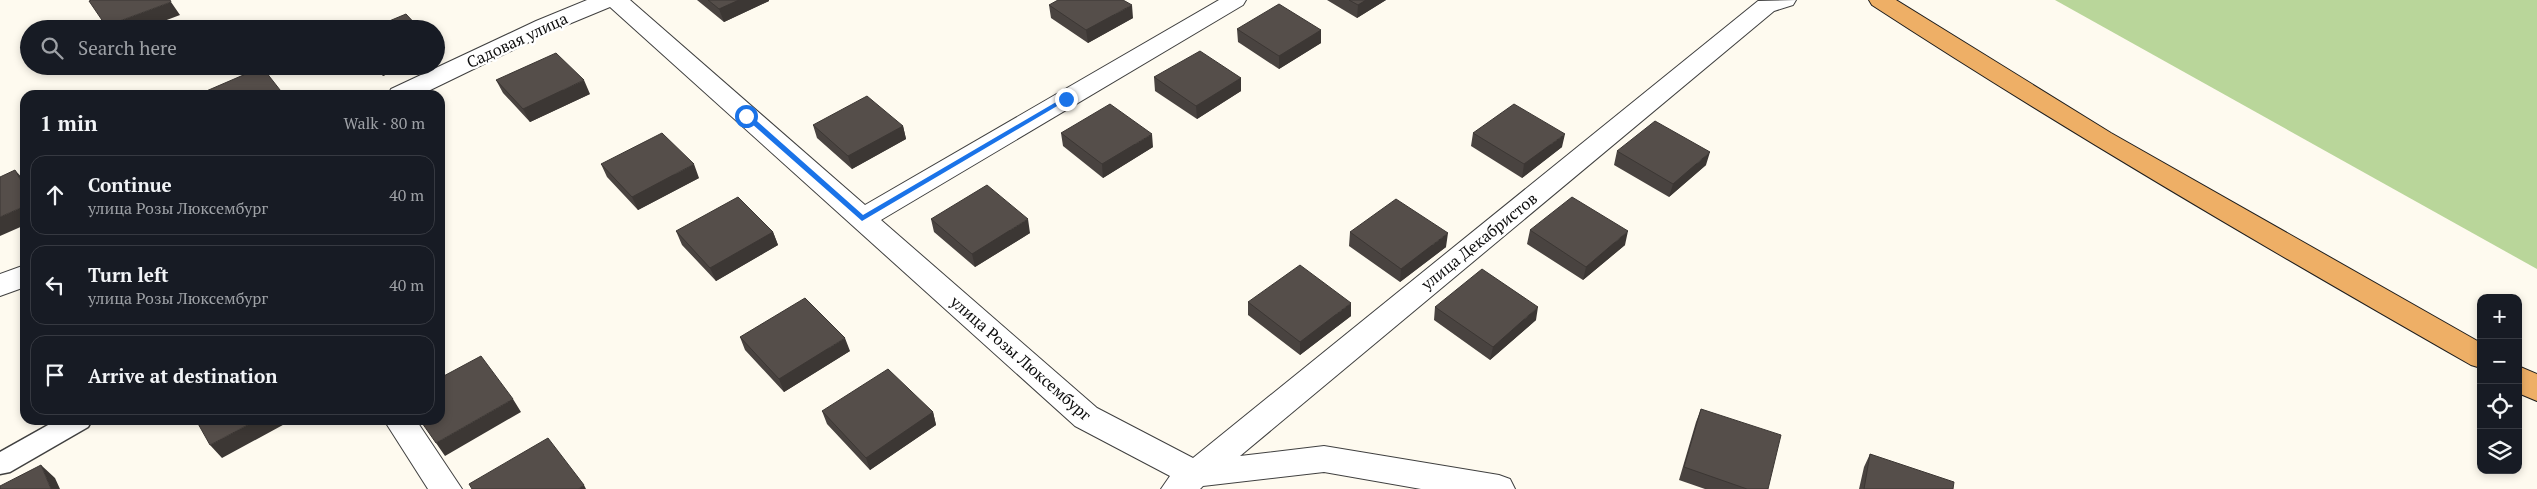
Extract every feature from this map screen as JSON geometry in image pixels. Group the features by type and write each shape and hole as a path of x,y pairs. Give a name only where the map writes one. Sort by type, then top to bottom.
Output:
{"highway":[{"path":"1880,0 1966,56 2220,209 2477,355"},
{"path":"2522,380 2537,389"}],"street":[{"name":"Садовая улица","path":"445,73 544,26 608,0"},
{"name":"улица Розы Люксембург","path":"616,0 1086,417 1186,481"},
{"path":"862,218 1235,0"},
{"name":"улица Декабристов","path":"1186,481 1766,6 1785,0"},
{"name":"Садовая улица","path":"410,90 442,75"},
{"path":"0,286 20,276"},
{"path":"402,425 446,489"},
{"path":"1186,481 1324,459 1500,489"}],"lane":[{"path":"1,464 70,425"}],"green space":[{"path":"2055,0 2537,0 2537,269"}],"building":[{"path":"170,0 171,2 122,20 102,20 89,1"},
{"path":"708,0 739,0 719,9"},
{"path":"1058,0 1123,0 1132,5 1086,30 1049,5"},
{"path":"1349,0 1366,0 1358,5"},
{"path":"1279,4 1321,30 1279,56 1237,29"},
{"path":"406,14 412,20 392,20"},
{"path":"1200,51 1241,78 1196,106 1154,77"},
{"path":"556,53 584,80 523,109 496,80"},
{"path":"243,75 268,75 280,90 209,90"},
{"path":"867,96 903,126 848,156 813,125"},
{"path":"1110,104 1152,134 1102,164 1061,133"},
{"path":"1514,104 1565,134 1524,164 1473,133"},
{"path":"1655,121 1710,152 1673,184 1617,151"},
{"path":"662,133 694,164 632,197 601,164"},
{"path":"15,170 20,179 20,208 0,217 0,177"},
{"path":"987,185 1028,219 972,254 931,219"},
{"path":"738,197 773,232 710,268 676,231"},
{"path":"1572,197 1628,231 1586,267 1530,230"},
{"path":"1396,199 1448,233 1401,269 1350,232"},
{"path":"1300,265 1351,303 1300,342 1248,302"},
{"path":"1482,269 1538,307 1493,347 1435,307"},
{"path":"805,298 845,338 779,379 740,337"},
{"path":"481,356 513,399 436,443 423,425 445,425 445,375"},
{"path":"888,369 933,412 866,458 822,411"},
{"path":"1701,409 1781,435 1768,489 1747,489 1684,467"},
{"path":"199,425 248,425 210,445"},
{"path":"548,438 584,485 578,489 472,489 469,484"},
{"path":"1870,454 1954,482 1953,489 1864,489"},
{"path":"41,465 51,489 0,489 0,486"}],"route":[{"path":"746,116 862,218 1066,99"}]}
